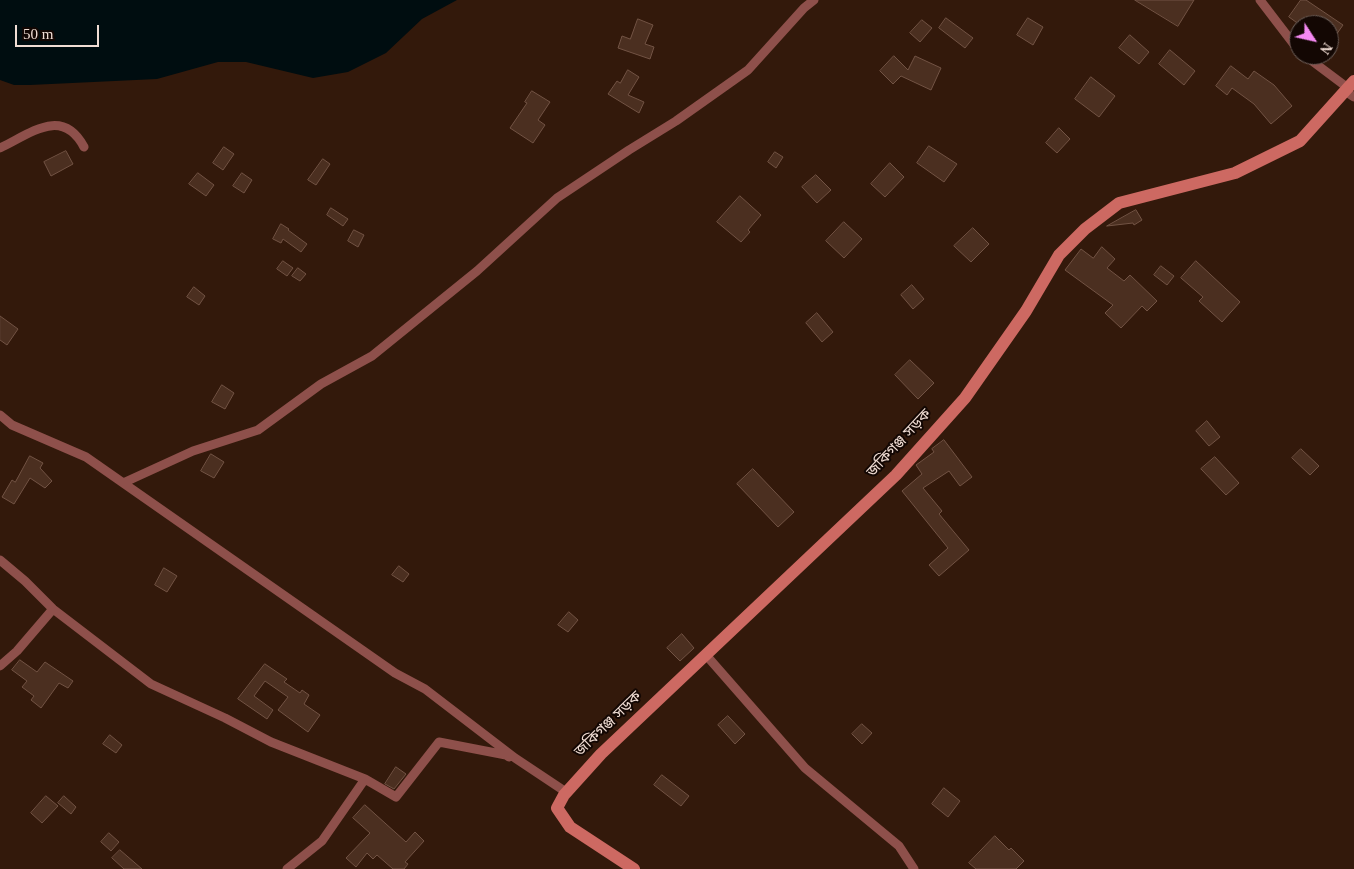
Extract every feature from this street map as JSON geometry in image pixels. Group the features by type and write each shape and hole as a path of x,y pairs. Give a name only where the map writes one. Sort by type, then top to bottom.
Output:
{"main road":[{"name":"জকিগঞ্জ সড়ক","path":"565,793 601,754 896,475 964,398 1026,311 1059,255 1085,229 1119,203 1235,173 1300,141 1350,89"},
{"path":"565,793 557,808 570,827 634,869"}],"street":[{"path":"124,483 193,451 258,430 321,384 372,356 477,271 557,198 676,121 748,70 804,8 814,0"},
{"path":"1260,0 1289,38"},
{"path":"1318,65 1350,89"},
{"path":"0,148 44,127 55,124 69,128 78,135 84,147"},
{"path":"0,415 12,425 86,457 395,674 425,689 515,758 565,793"},
{"path":"0,560 25,581 53,609 151,684 226,718 271,742 365,779 396,797 440,742 506,755 565,793"},
{"path":"0,666 17,651 53,609"},
{"path":"706,654 805,768 899,846 914,869"},
{"path":"287,869 322,841 365,779"}],"shaded area":[{"path":"0,0 457,0 422,19 386,53 348,72 313,78 246,62 218,62 157,79 14,85 0,80"}],"building":[{"path":"1135,0 1194,0 1178,26"},
{"path":"1301,0 1306,0 1328,15 1290,15"},
{"path":"946,18 973,38 965,48 939,28"},
{"path":"1028,18 1043,27 1033,45 1017,35"},
{"path":"638,19 653,25 645,44 654,47 650,59 618,48 622,36 630,39"},
{"path":"922,20 932,28 920,42 910,33"},
{"path":"1339,22 1343,25 1339,31"},
{"path":"1130,35 1149,52 1139,64 1119,48"},
{"path":"1170,50 1195,71 1184,85 1159,64"},
{"path":"894,56 908,70 915,56 941,68 931,90 901,76 893,84 880,71"},
{"path":"1231,66 1248,79 1254,71 1274,85 1292,106 1271,124 1254,104 1232,88 1227,95 1216,86"},
{"path":"628,70 639,77 628,95 644,102 639,113 608,94 617,81 620,83"},
{"path":"1091,77 1115,96 1099,117 1075,99"},
{"path":"532,91 550,102 538,120 545,125 533,143 510,128 527,103 525,102"},
{"path":"1059,128 1070,139 1057,153 1046,143"},
{"path":"929,146 957,164 944,182 917,163"},
{"path":"224,147 234,154 223,170 213,163"},
{"path":"66,151 73,164 51,176 44,162"},
{"path":"775,152 783,157 776,168 768,162"},
{"path":"323,159 330,164 316,185 308,180"},
{"path":"890,163 904,177 885,197 871,184"},
{"path":"198,173 214,185 206,196 189,184"},
{"path":"242,173 252,180 244,193 233,186"},
{"path":"816,175 831,190 817,203 802,187"},
{"path":"740,196 761,215 748,230 750,232 741,242 717,222"},
{"path":"331,208 348,219 343,226 327,215"},
{"path":"1136,210 1142,220 1134,225 1133,223 1107,226"},
{"path":"844,222 862,239 844,258 826,241"},
{"path":"281,224 307,244 301,252 283,239 281,243 273,239"},
{"path":"973,228 989,244 971,262 954,246"},
{"path":"354,230 364,235 358,247 348,241"},
{"path":"1102,247 1115,259 1107,268 1124,281 1130,275 1157,301 1147,311 1142,306 1121,328 1105,313 1113,305 1065,270 1081,249 1093,258"},
{"path":"283,261 293,268 287,276 277,269"},
{"path":"1196,261 1240,302 1222,322 1199,301 1203,297 1181,278"},
{"path":"1161,266 1174,276 1167,285 1154,275"},
{"path":"298,268 306,274 300,281 292,276"},
{"path":"912,285 924,299 913,309 901,295"},
{"path":"194,287 205,296 199,305 187,297"},
{"path":"817,313 833,332 822,342 806,323"},
{"path":"0,316 18,329 7,345 0,340"},
{"path":"910,360 934,383 918,399 895,375"},
{"path":"222,385 234,393 225,409 212,402"},
{"path":"1207,421 1220,437 1209,446 1196,431"},
{"path":"944,440 972,477 960,486 949,471 923,488 942,511 939,514 969,550 939,576 929,565 948,548 902,491 922,474 916,465 934,452 932,449"},
{"path":"1301,449 1319,466 1310,475 1292,458"},
{"path":"211,454 224,462 214,478 201,471"},
{"path":"30,456 43,463 40,468 52,481 45,488 30,478 14,504 2,497 12,480 15,482"},
{"path":"1215,457 1239,483 1226,495 1201,469"},
{"path":"753,469 794,512 778,527 737,484"},
{"path":"399,566 409,574 403,582 392,575"},
{"path":"164,568 177,576 167,592 155,585"},
{"path":"569,612 578,620 568,632 558,625"},
{"path":"682,634 694,648 680,661 667,648"},
{"path":"20,660 37,672 45,662 73,681 68,688 59,683 41,708 31,700 34,696 22,687 27,681 12,670"},
{"path":"265,664 287,679 284,682 300,693 302,690 309,695 304,704 320,715 308,732 278,710 288,697 265,681 254,696 273,710 267,719 238,699"},
{"path":"728,716 745,734 735,744 718,725"},
{"path":"862,724 872,733 862,744 852,734"},
{"path":"110,735 122,745 116,753 103,744"},
{"path":"396,767 406,774 394,789 385,784"},
{"path":"662,775 689,796 681,806 654,785"},
{"path":"944,788 960,801 948,817 932,804"},
{"path":"46,796 58,806 42,823 31,813"},
{"path":"64,796 76,807 71,814 58,803"},
{"path":"365,805 406,842 415,832 424,841 405,862 408,864 404,869 393,869 377,855 373,859 367,853 356,867 346,858 370,833 353,818"},
{"path":"109,833 119,842 111,851 101,842"},
{"path":"995,836 1024,861 1016,869 976,869 969,863"},
{"path":"120,850 142,869 124,869 112,858"}]}
